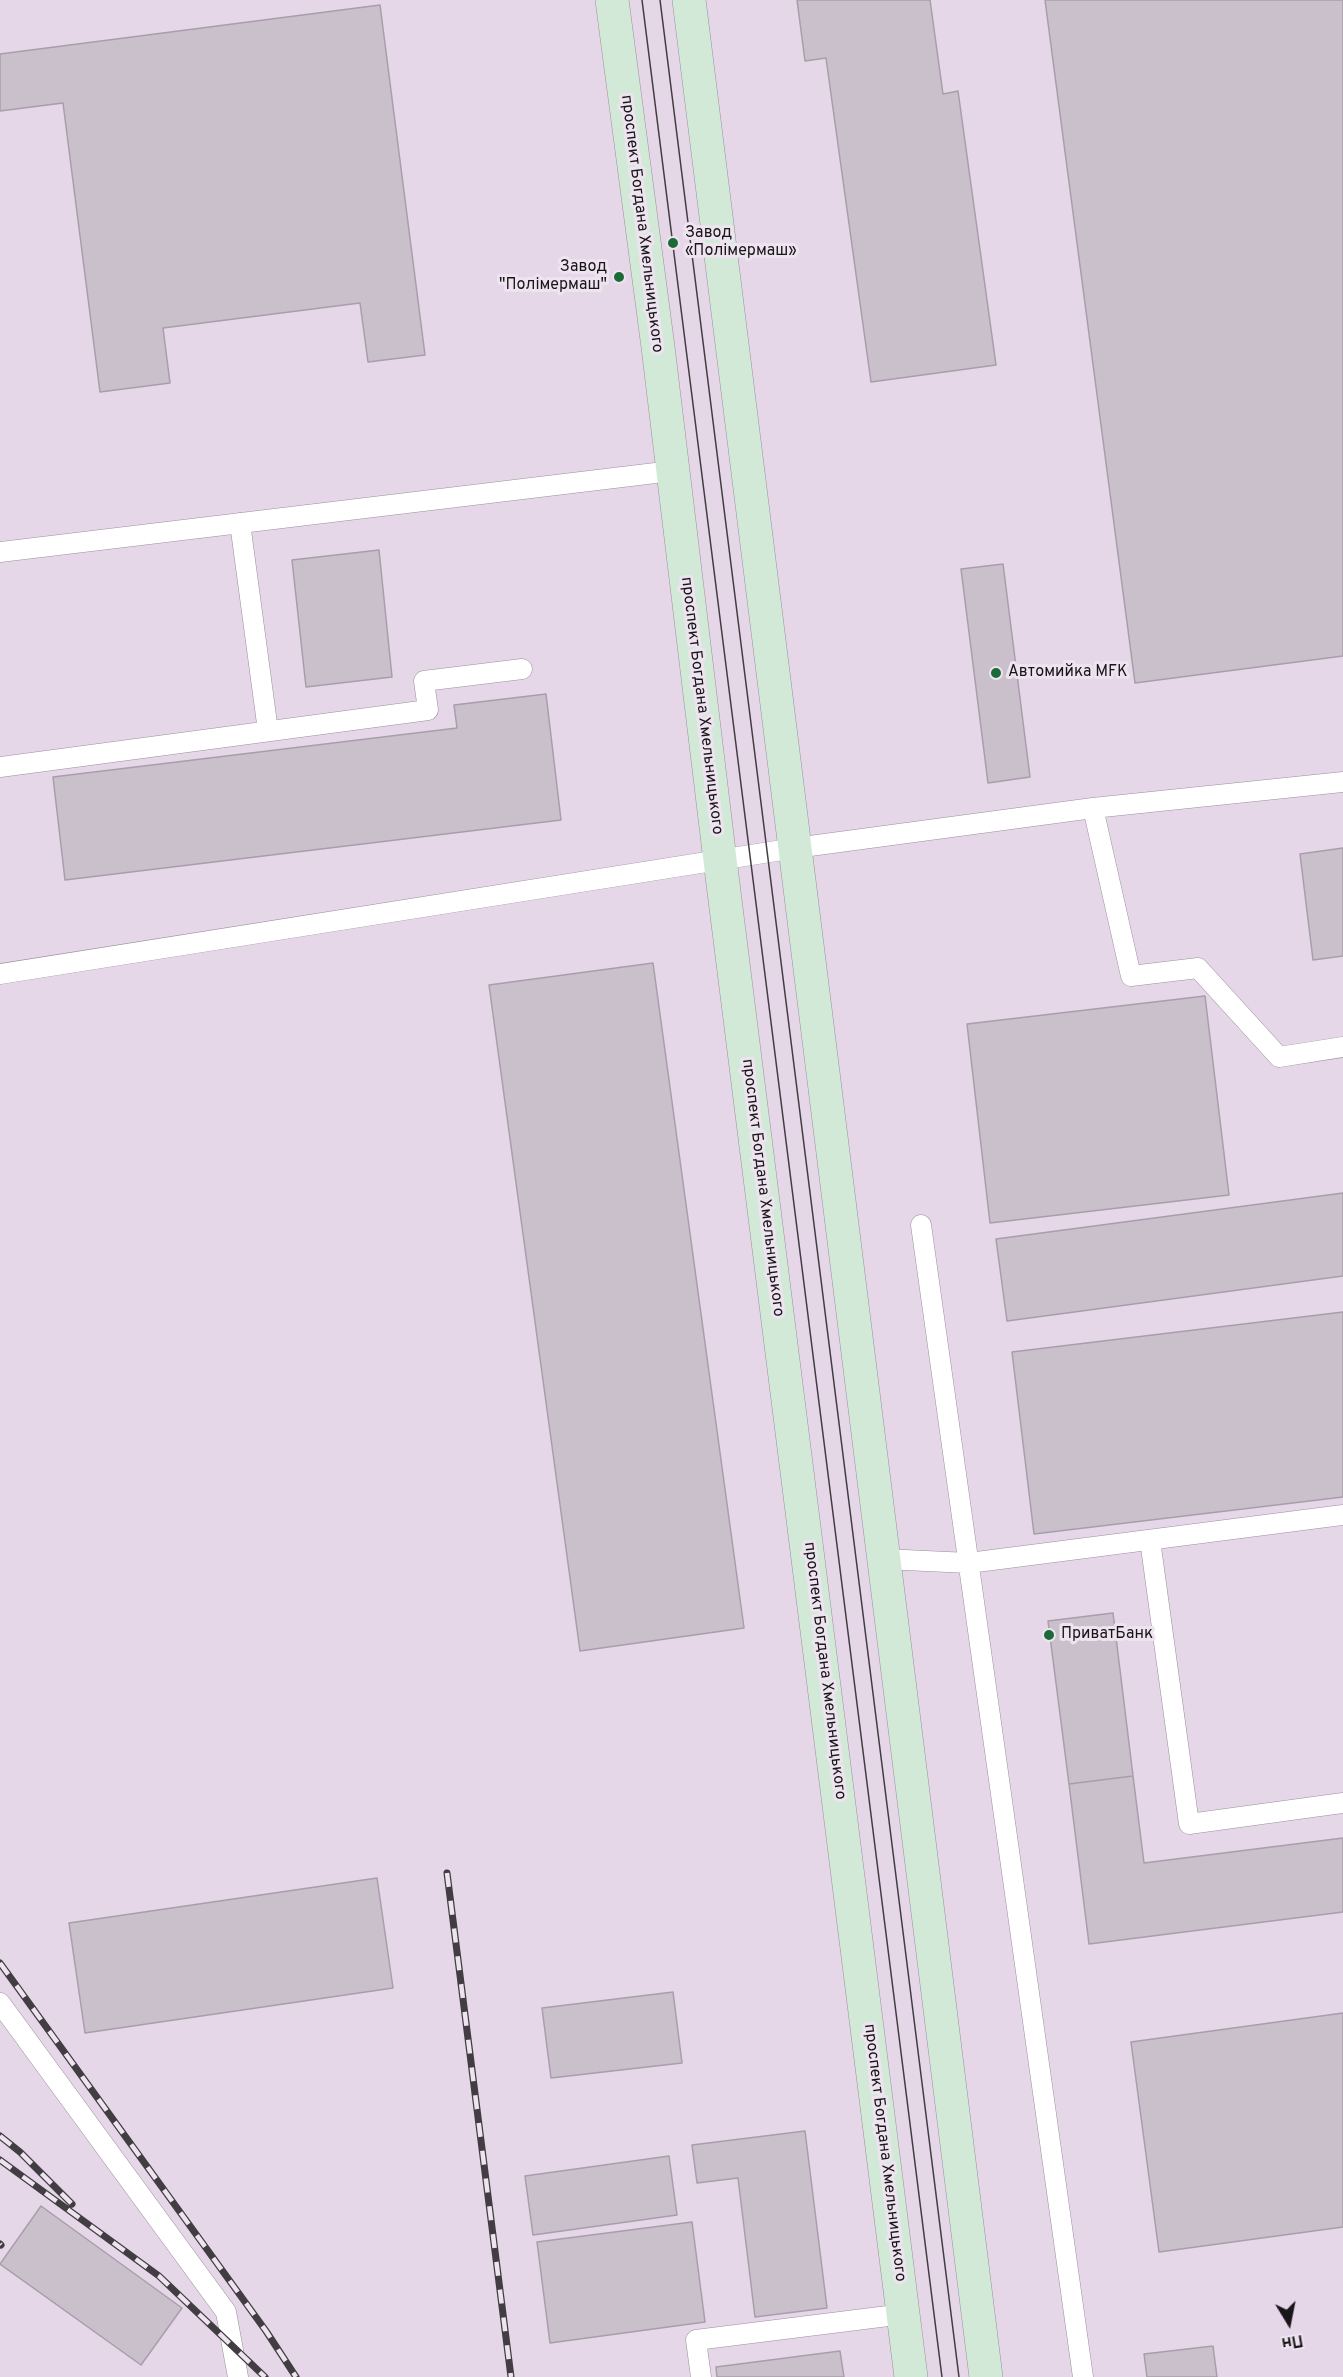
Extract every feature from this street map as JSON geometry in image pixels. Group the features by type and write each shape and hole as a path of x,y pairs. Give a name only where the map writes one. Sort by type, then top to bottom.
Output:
{"main road":[{"name":"проспект Богдана Хмельницького","path":"612,0 658,346 720,860 911,2377"},
{"path":"689,0 986,2377"}],"lane":[{"path":"0,552 672,471"},
{"path":"240,523 268,731"},
{"path":"0,767 428,710 424,681 522,669"},
{"path":"0,974 795,848 1093,808 1343,782"},
{"path":"1093,808 1131,976 1198,968 1280,1057 1343,1047"},
{"path":"921,1226 1083,2377"},
{"path":"883,1559 969,1563 1343,1515"},
{"path":"1150,1540 1189,1824 1343,1803"},
{"path":"0,2003 226,2312 238,2377"},
{"path":"700,2377 696,2340 904,2314"}],"shaded area":[{"path":"0,0 1343,0 1343,2377 0,2377"}],"building":[{"path":"797,0 930,0 943,94 958,91 996,365 871,382 826,58 805,61"},
{"path":"1045,0 1343,0 1343,656 1135,683"},
{"path":"380,5 425,355 368,362 360,303 163,328 170,383 100,392 63,103 0,111 0,54"},
{"path":"379,550 392,677 306,687 292,560"},
{"name":"Автомийка MFK","path":"1003,564 1030,777 988,783 961,569"},
{"path":"546,694 561,820 65,880 53,777 457,728 454,705"},
{"path":"1343,848 1343,956 1313,960 1300,854"},
{"path":"653,963 744,1628 580,1651 489,985"},
{"path":"1205,996 1229,1195 990,1223 967,1024"},
{"path":"1343,1193 1343,1276 1007,1321 996,1239"},
{"path":"1343,1312 1343,1497 1034,1534 1012,1352"},
{"path":"1113,1613 1133,1776 1069,1784 1048,1621"},
{"path":"1133,1776 1144,1863 1343,1838 1343,1912 1089,1944 1069,1784"},
{"path":"377,1878 393,1988 85,2033 69,1923"},
{"path":"673,1992 682,2063 551,2078 542,2008"},
{"path":"1343,2013 1343,2227 1159,2252 1131,2042"},
{"path":"805,2131 827,2308 755,2317 738,2178 697,2183 692,2145"},
{"path":"669,2156 677,2215 533,2235 525,2176"},
{"path":"41,2206 182,2308 141,2365 0,2264"},
{"path":"692,2222 705,2322 550,2343 537,2242"},
{"path":"1213,2346 1217,2377 1147,2377 1144,2354"},
{"path":"840,2351 844,2377 717,2377 716,2367"}],"tram line":[{"path":"642,0 942,2377"},
{"path":"660,0 959,2377"}],"railway":[{"path":"447,1873 511,2377"},
{"path":"0,1963 266,2331 296,2377"},
{"path":"0,2136 20,2152 72,2204"},
{"path":"0,2160 159,2276 265,2377"}],"place":[{"name":"Завод «Полімермаш»","path":"673,243"},
{"name":"Завод \"Полімермаш\"","path":"619,277"},
{"name":"Автомийка MFK","path":"996,673"},
{"name":"ПриватБанк","path":"1049,1635"}]}
